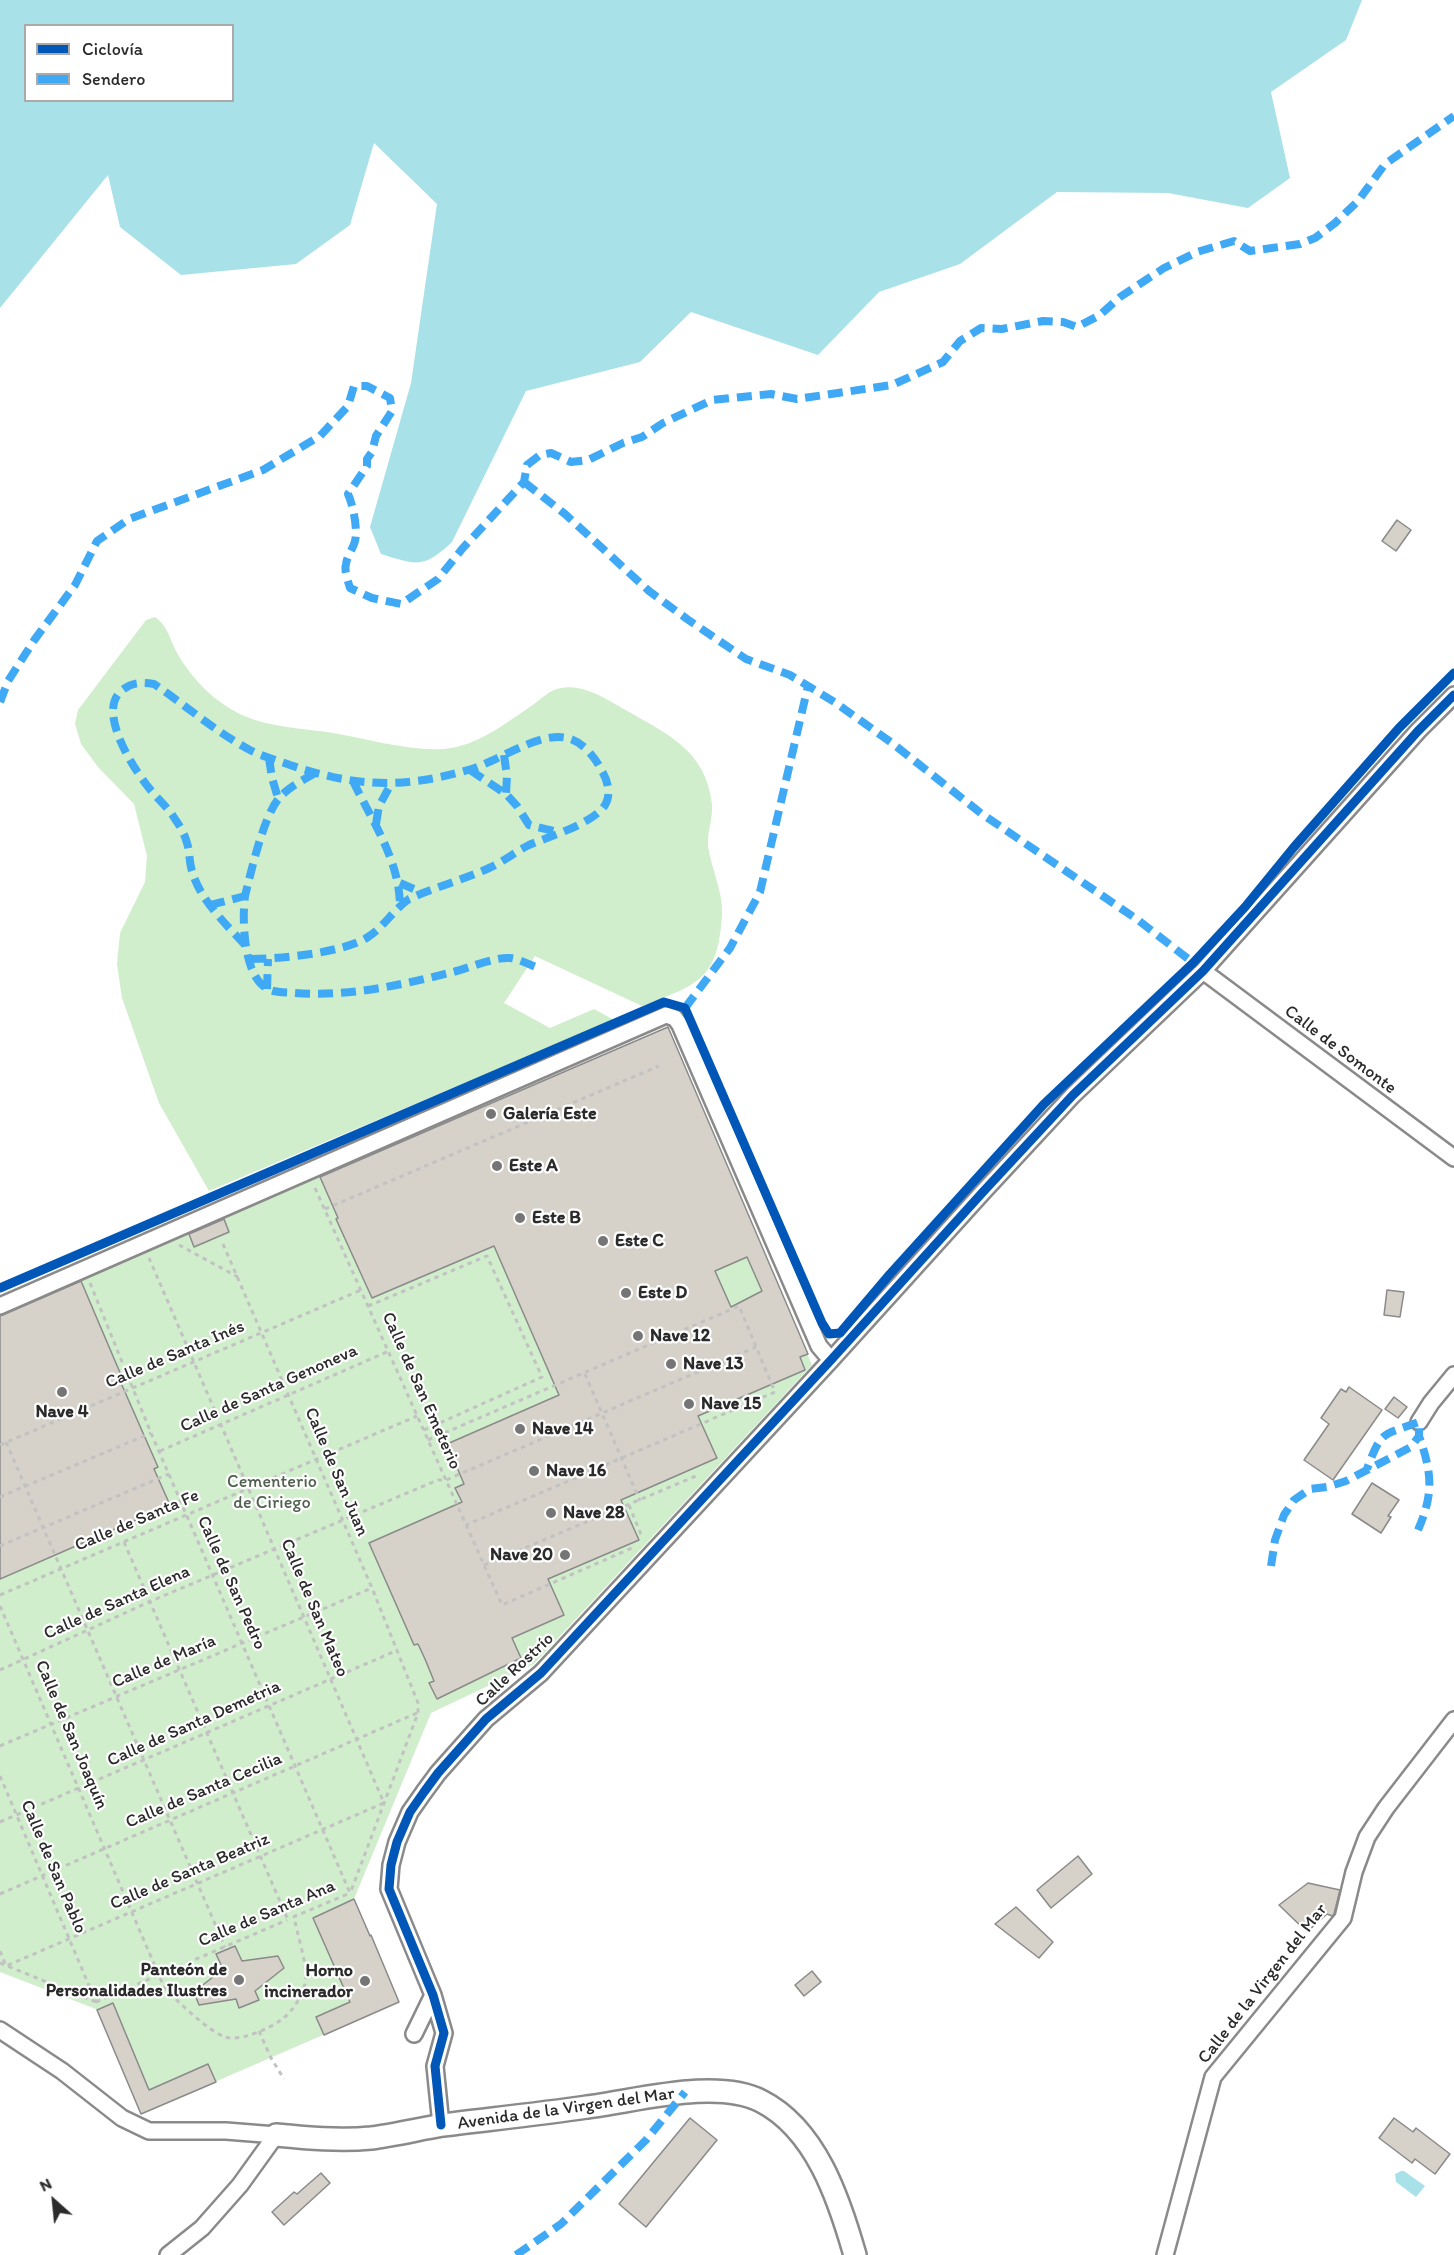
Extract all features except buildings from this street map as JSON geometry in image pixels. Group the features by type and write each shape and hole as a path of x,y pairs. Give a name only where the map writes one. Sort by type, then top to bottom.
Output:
{"main road":[{"name":"Avenida de la Virgen del Mar","path":"276,2135 371,2138 685,2092 719,2090 742,2092 762,2101 783,2115 805,2140 825,2171 844,2217 855,2255"}],"street":[{"path":"1203,971 1418,731 1454,694"},
{"name":"Calle de Somonte","path":"1203,971 1454,1158"},
{"name":"Calle Rostrío","path":"441,2126 435,2066 444,2033 433,1995 389,1889 391,1865 397,1842 410,1812 438,1773 486,1719 541,1673 1073,1095 1203,971"},
{"path":"0,1306 666,1016 675,1018 680,1025 819,1346 831,1360"},
{"path":"1419,1422 1454,1375"},
{"name":"Calle de la Virgen del Mar","path":"1164,2255 1213,2078 1342,1918 1354,1872 1367,1837 1454,1720"},
{"path":"414,2034 433,1995"},
{"name":"Avenida de la Virgen del Mar","path":"0,2031 62,2071 122,2118 149,2131 226,2131 276,2135"},
{"path":"168,2255 202,2228 240,2184 276,2135"}],"path":[{"path":"325,1209 659,1066"},
{"path":"169,1250 179,1245 238,1277"},
{"path":"368,1306 487,1256 542,1377 424,1430"},
{"path":"429,1440 739,1306 775,1392 466,1525"},
{"path":"585,1374 640,1501"},
{"path":"0,1497 152,1433"},
{"path":"6,1442 225,1947"},
{"path":"0,1546 169,1474"},
{"path":"484,1565 696,1476"},
{"path":"124,1542 288,1920"},
{"path":"350,1893 418,1713"},
{"path":"0,1951 6,1966"},
{"path":"0,1963 96,2002"},
{"path":"259,2031 271,2058 284,2079"}],"green space":[{"path":"155,617 165,628 183,662 209,693 231,709 265,723 402,746 443,749 479,739 548,693 574,687 599,695 668,735 692,756 701,769 708,785 712,804 708,846 721,897 722,914 720,936 710,966 702,977 691,985 642,1006 535,956 504,1003 550,1028 594,1009 614,1020 209,1191 159,1103 122,998 117,964 120,933 145,882 147,856 134,804 98,767 81,744 75,724 78,710 146,620"},
{"name":"Cementerio de Ciriego","path":"668,1027 812,1365 534,1664 431,1713 354,1899 399,2002 141,2114 96,2009 0,1972 0,1313"}],"water":[{"path":"0,0 1362,0 1346,40 1271,92 1290,178 1248,208 1168,193 1057,192 960,264 879,292 818,355 691,312 640,362 526,391 452,542 434,557 419,562 403,561 381,554 370,527 411,383 437,204 374,143 350,225 296,264 181,275 120,227 108,175 0,308"},
{"path":"1401,2171 1425,2186 1416,2197 1396,2182 1395,2174"}],"marked path":[{"path":"0,702 8,681 35,639 75,585 97,541 129,519 263,470 320,436 348,406 354,386 367,386 390,398 392,411 376,436 372,452 367,459 367,466 348,494 356,530 355,541 347,561 346,576 350,588 372,598 401,604 438,579 462,549 524,482 527,465 540,455 551,453 571,462 588,460 623,443 642,437 663,423 712,400 771,394 797,399 892,385 943,362 960,341 981,328 1002,329 1043,321 1063,322 1077,327 1100,315 1120,297 1164,268 1197,252 1234,241 1250,251 1300,244 1315,238 1358,201 1385,164 1454,116"},
{"path":"524,482 565,514 649,591 687,619 746,659 790,675 836,703 892,743 982,814 1138,920 1196,965"},
{"path":"245,945 214,911 201,892 192,871 188,846 182,831 170,812 138,773 122,744 113,715 114,702 120,692 128,686 140,683 154,684 248,749 290,765 336,778 400,783 444,776 479,766 530,743 556,737 573,740 588,750 604,776 608,785 607,800 602,809 587,821 529,845 489,868 409,899 379,928 357,943 327,951 277,958 249,959"},
{"path":"685,1008 730,948 760,892 808,686"},
{"path":"504,755 507,776 506,794"},
{"path":"269,758 278,798"},
{"path":"470,770 506,794 529,825 558,832"},
{"path":"315,773 288,790 274,805 263,829 254,859 245,896 244,932 253,973 260,983 278,992 315,994 355,992 453,972 504,958 517,959 536,967"},
{"path":"353,781 390,856 400,905"},
{"path":"376,824 379,806 391,784"},
{"path":"400,883 423,893"},
{"path":"210,905 245,896"},
{"path":"267,989 268,959"},
{"path":"1271,1566 1275,1540 1284,1515 1294,1500 1310,1489 1346,1481 1411,1447 1419,1436 1419,1422 1390,1432 1380,1440 1367,1469"},
{"path":"1418,1530 1429,1494 1429,1472 1419,1436"},
{"path":"516,2255 561,2224 646,2140 685,2092"}],"cycle path":[{"path":"0,1288 664,1002 685,1008 822,1323 829,1334 840,1333 890,1274 1044,1104 1193,963 1245,907 1294,847 1399,728 1454,673"},
{"path":"441,2125 435,2066 444,2033 433,1995 389,1889 391,1865 397,1842 410,1812 424,1792 486,1719 541,1673 1073,1095 1203,971 1418,731 1454,695"}],"place":[{"name":"Galería Este","path":"491,1114"},
{"name":"Este A","path":"497,1166"},
{"name":"Este B","path":"520,1218"},
{"name":"Este C","path":"603,1241"},
{"name":"Este D","path":"626,1293"},
{"name":"Nave 12","path":"638,1336"},
{"name":"Nave 13","path":"671,1364"},
{"name":"Nave 4","path":"62,1392"},
{"name":"Nave 15","path":"689,1404"},
{"name":"Nave 14","path":"520,1429"},
{"name":"Nave 16","path":"534,1471"},
{"name":"Nave 28","path":"551,1513"},
{"name":"Nave 20","path":"565,1555"},
{"name":"Panteón de Personalidades Ilustres","path":"239,1980"},
{"name":"Horno incinerador","path":"365,1981"}]}
